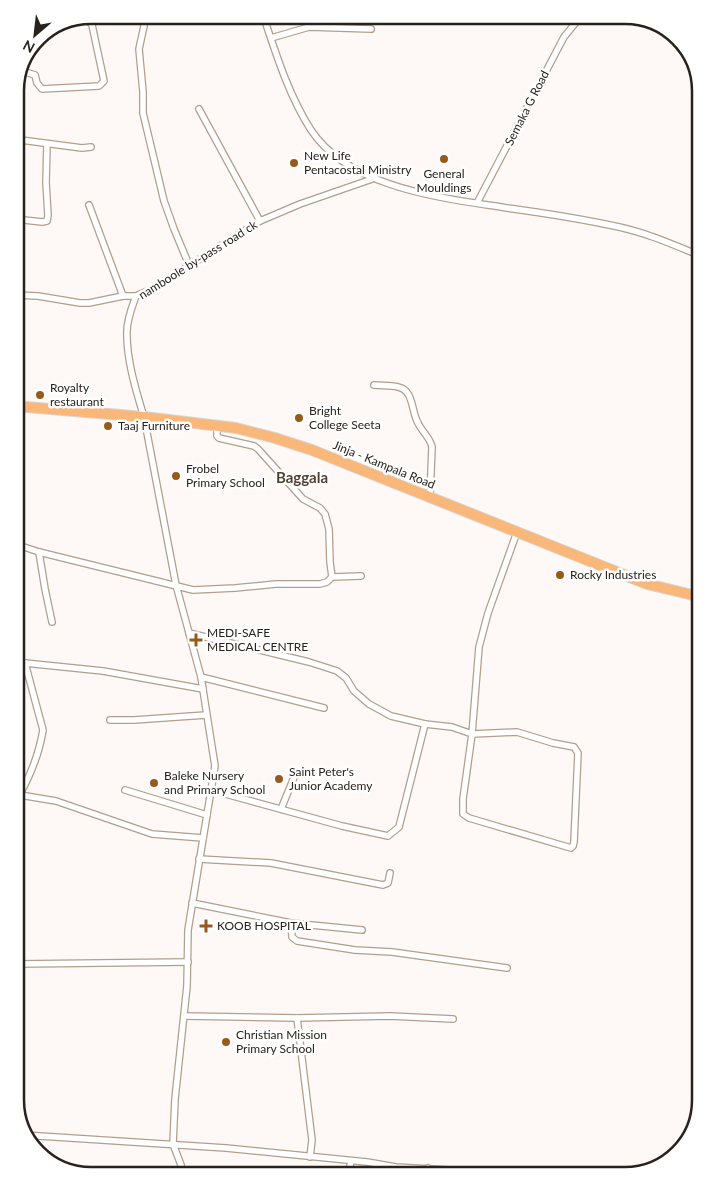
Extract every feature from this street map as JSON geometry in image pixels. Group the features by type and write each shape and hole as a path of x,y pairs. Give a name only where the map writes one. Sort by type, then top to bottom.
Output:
{"highway":[{"name":"Jinja - Kampala Road","path":"24,407 144,417 256,432 312,450 647,584 692,595"}],"street":[{"path":"26,72 35,75 42,89 99,86 102,84 104,80 91,24"},
{"path":"144,24 140,49 144,122 164,202 189,264"},
{"path":"266,24 292,93 312,131 326,148 344,162 375,178 416,193 556,215 621,228 664,240 692,252"},
{"name":"Semaka G Road","path":"477,203 564,37 575,24"},
{"path":"271,38 310,27 371,29"},
{"path":"199,109 260,221"},
{"path":"24,140 82,148 92,147"},
{"path":"24,220 47,221 47,144"},
{"name":"namboole by-pass road ck","path":"172,1144 178,1062 184,1016 188,930 215,766 203,689 176,586 144,417 128,348 127,330 130,311 136,296 150,290 260,221 287,209 375,178"},
{"path":"90,205 123,296"},
{"path":"24,295 80,302 136,296"},
{"path":"374,385 402,388 407,391 411,399 416,421 432,447 430,497"},
{"path":"217,426 217,436 219,438 254,446 258,449 303,499 320,508 325,514 329,529 332,577"},
{"path":"189,633 309,662 338,671 346,678 354,691 383,712 425,724 452,727 472,734 517,732 553,744 570,745 577,750 574,832 573,846 571,848 469,818 463,814 463,799 472,734 479,647 488,613 517,532"},
{"path":"24,547 198,590 276,584 320,584 327,582 332,577 361,576"},
{"path":"39,552 44,589 52,622"},
{"path":"24,786 33,766 42,730 25,663 102,671 203,689"},
{"path":"200,677 324,708"},
{"path":"110,720 206,714"},
{"path":"212,790 342,826 388,836 399,827 425,724"},
{"path":"281,809 295,775"},
{"path":"125,790 207,815"},
{"path":"24,796 56,801 152,834 203,838"},
{"path":"199,859 271,864 383,886 388,883 390,873"},
{"path":"192,903 291,923 362,930"},
{"path":"291,923 292,937 297,941 355,950 392,952 507,968"},
{"path":"24,964 188,962"},
{"path":"184,1016 297,1018 390,1016 453,1019"},
{"path":"297,1018 312,1140 310,1157"},
{"path":"34,1137 226,1148 351,1160 396,1167"},
{"path":"172,1144 181,1167"},
{"path":"350,1167 351,1160"}],"place":[{"name":"General Mouldings","path":"444,159"},
{"name":"New Life Pentacostal Ministry","path":"294,163"},
{"name":"Royalty restaurant","path":"40,395"},
{"name":"Bright College Seeta","path":"299,418"},
{"name":"Taaj Furniture","path":"108,426"},
{"name":"Frobel Primary School","path":"176,476"},
{"name":"Rocky Industries","path":"560,575"},
{"name":"MEDI-SAFE MEDICAL CENTRE","path":"196,640"},
{"name":"Saint Peter's Junior Academy","path":"279,779"},
{"name":"Baleke Nursery and Primary School","path":"154,783"},
{"name":"KOOB HOSPITAL","path":"206,926"},
{"name":"Christian Mission Primary School","path":"226,1042"}],"district":[{"name":"Baggala","path":"302,478"}]}
